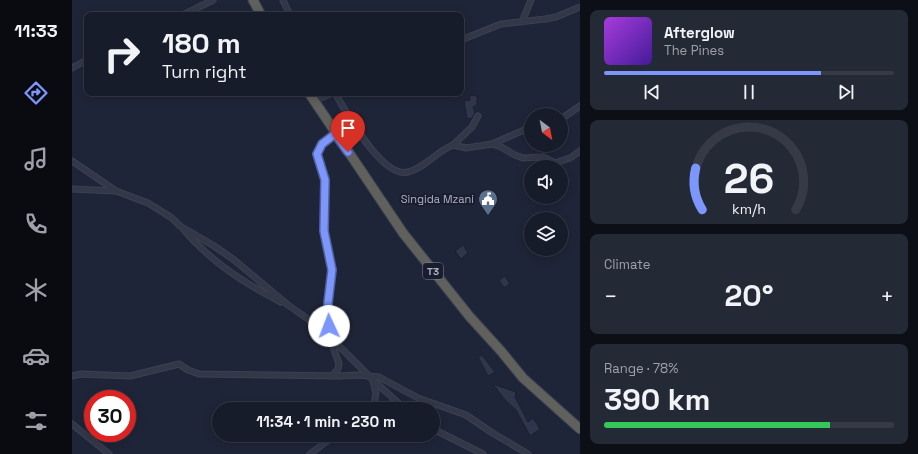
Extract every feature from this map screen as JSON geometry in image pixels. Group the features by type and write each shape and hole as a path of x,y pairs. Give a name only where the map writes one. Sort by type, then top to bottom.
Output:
{"highway":[{"path":"253,0 259,12"},
{"name":"T3","path":"311,97 403,233 470,317 501,350 523,378 580,429"}],"street":[{"path":"189,12 213,0"},
{"path":"282,0 288,12"},
{"path":"522,22 531,0"},
{"path":"464,39 501,24 556,17 580,7"},
{"path":"72,68 84,62"},
{"path":"337,96 364,139 388,167 402,173 411,171 453,145 472,127 478,116"},
{"path":"568,114 580,106"},
{"path":"453,145 466,148 492,144 524,130"},
{"path":"332,376 338,369 339,364 329,335 328,303 332,270 324,231 325,180 317,154 322,144 335,134"},
{"path":"492,144 501,147 515,156 523,158 543,157 555,163 570,158 580,151"},
{"path":"72,161 116,191 148,203 172,218 206,252 243,282 288,305 310,319 329,335 397,402"},
{"path":"72,189 116,191"},
{"path":"180,226 233,259 288,305"},
{"path":"72,376 81,374 130,376 179,364 188,370 199,374 379,377 418,398 466,415 528,454"},
{"path":"372,378 376,398 375,402"},
{"path":"72,424 109,454"},
{"path":"440,434 472,452 483,454"},
{"path":"310,454 326,442"}],"building":[{"path":"470,95 477,96 477,105 473,107 475,113 472,118 467,119 464,101 470,100"},
{"path":"463,245 468,253 461,259 455,251"},
{"path":"505,276 510,284 504,288 499,280"},
{"path":"482,355 495,372 488,376 478,357"},
{"path":"493,384 516,392 515,397 528,422 533,418 540,429 530,436 516,410 505,400"}],"place":[{"name":"Singida Mzani","path":"488,216"}],"route":[{"path":"329,326 328,303 332,270 327,251 323,224 326,191 325,180 317,154 318,149 322,144 335,134 348,152"}]}
